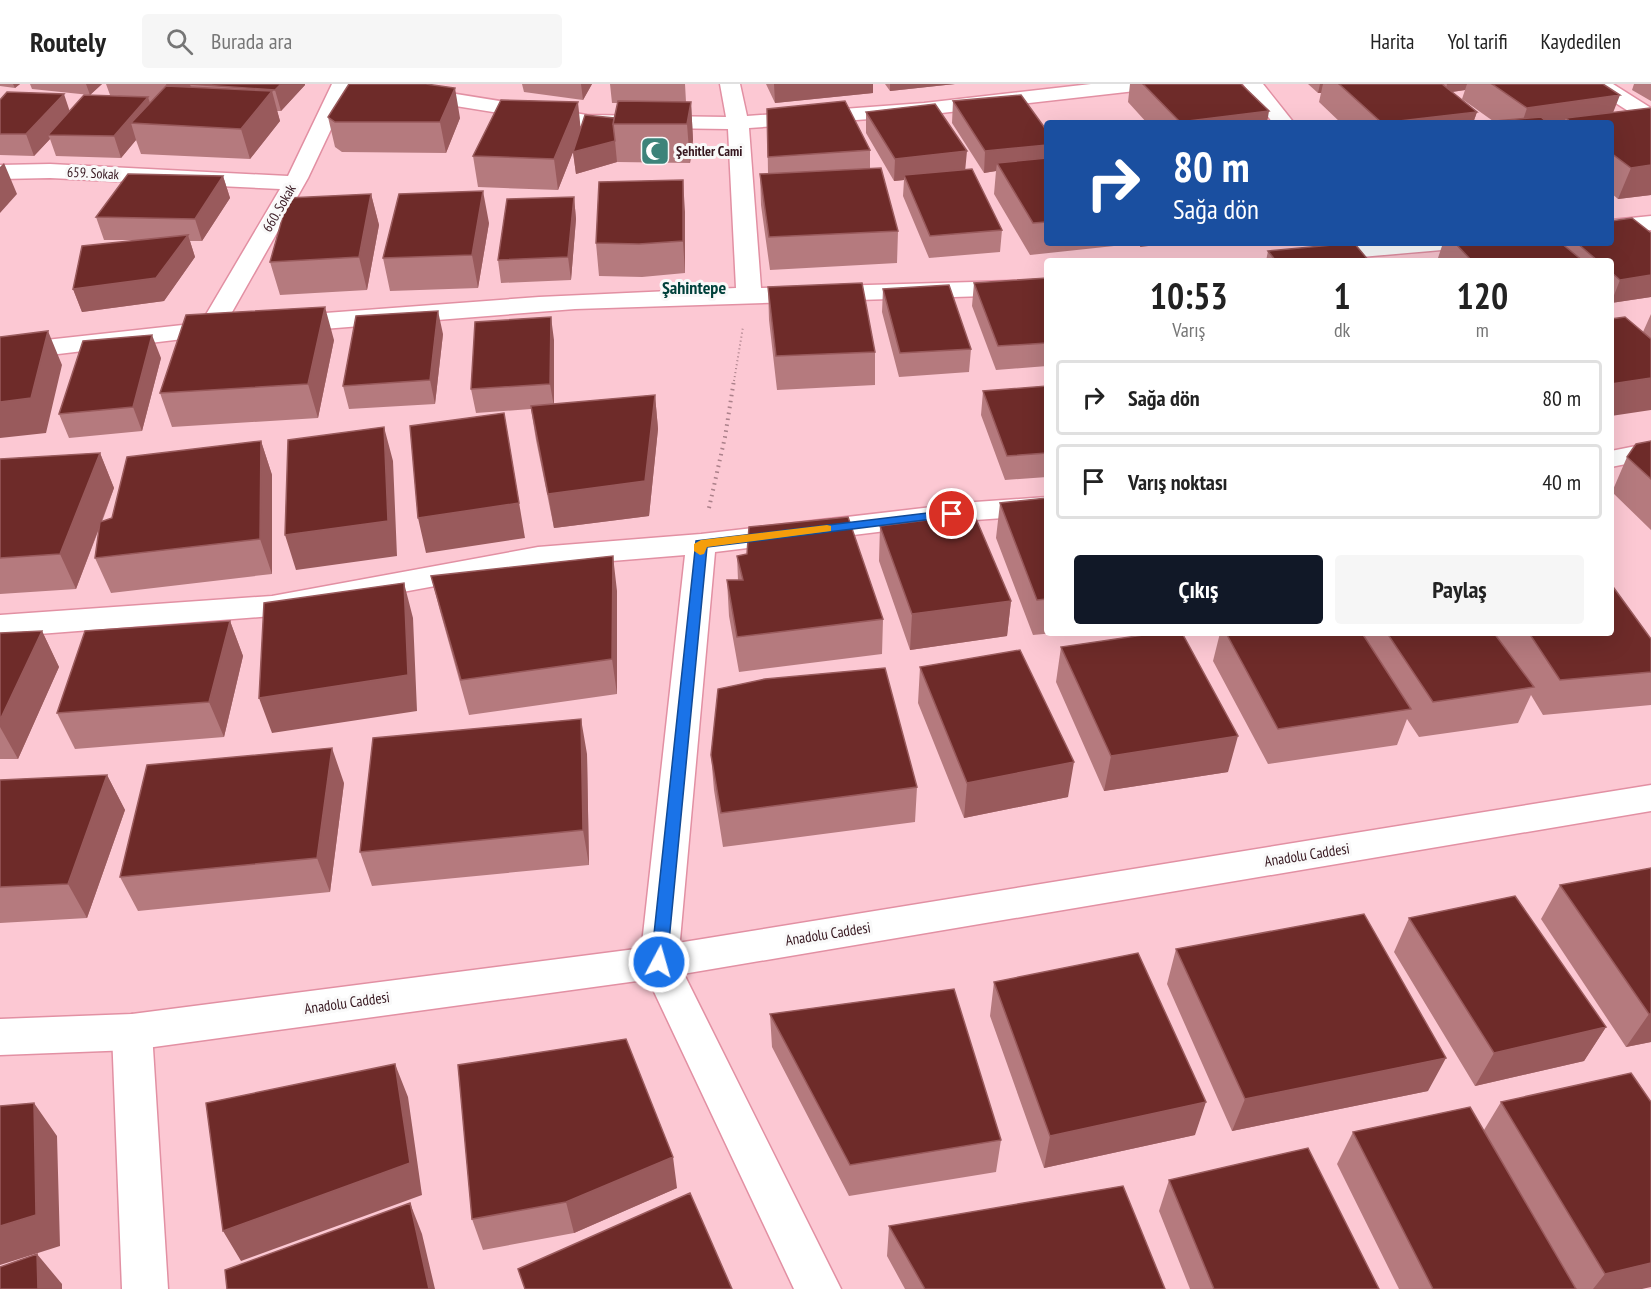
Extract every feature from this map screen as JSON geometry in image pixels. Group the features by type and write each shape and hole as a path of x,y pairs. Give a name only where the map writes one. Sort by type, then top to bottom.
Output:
{"street":[{"name":"660. Sokak","path":"210,329 293,183 330,114 342,84"},
{"path":"356,84 587,121 738,123 924,109 1144,84"},
{"path":"730,84 738,123 749,294"},
{"path":"1253,84 1282,120"},
{"path":"1599,84 1651,117"},
{"name":"659. Sokak","path":"0,172 62,172 293,183"},
{"path":"1614,227 1651,223"},
{"path":"1311,258 1384,246"},
{"path":"0,353 210,329 572,302 749,294 885,293 1044,287"},
{"path":"1614,458 1651,451"},
{"path":"0,626 272,606 538,557 701,544 975,511 1044,506"},
{"path":"701,544 659,962 819,1289"},
{"name":"Anadolu Caddesi","path":"0,1037 132,1032 659,962 1651,798"},
{"path":"132,1032 145,1289"}],"path":[{"path":"701,544 725,437 749,294"}],"building":[{"path":"190,84 281,84 275,90"},
{"path":"349,84 426,84 455,88 440,122 335,122 328,117"},
{"path":"1143,84 1241,84 1269,111 1196,120 1178,120"},
{"path":"1339,84 1442,84 1477,112 1408,120 1379,120"},
{"path":"1492,84 1603,84 1620,95 1527,108"},
{"path":"166,86 272,91 241,129 131,123"},
{"path":"7,92 64,94 26,134 0,134 0,100"},
{"path":"84,95 148,97 114,136 48,135"},
{"path":"1021,95 1044,127 1044,145 985,151 953,101"},
{"path":"501,100 578,102 554,159 473,156"},
{"path":"618,101 691,102 687,124 613,124"},
{"path":"845,101 870,150 768,157 767,109"},
{"path":"935,104 967,151 895,159 866,112"},
{"path":"1650,108 1651,165 1631,168 1614,155 1614,120 1568,120 1566,118"},
{"path":"585,115 614,118 615,141 573,152"},
{"path":"1541,117 1544,120 1507,120"},
{"path":"1044,158 1044,222 1033,223 997,163"},
{"path":"881,168 898,231 769,237 760,174"},
{"path":"972,169 1002,230 930,236 904,175"},
{"path":"128,174 223,176 195,219 96,217"},
{"path":"683,180 683,241 639,244 596,243 599,182"},
{"path":"483,191 472,255 383,258 399,194"},
{"path":"371,194 359,257 270,262 288,198"},
{"path":"574,197 568,257 498,260 507,199"},
{"path":"1632,218 1651,233 1651,275 1620,280 1614,275 1614,258 1594,258 1580,246 1614,246 1614,221"},
{"path":"188,235 156,278 73,289 82,246"},
{"path":"1322,246 1356,246 1366,258 1274,258 1268,251"},
{"path":"1458,246 1565,246 1579,258 1469,258"},
{"path":"1044,278 1044,343 998,346 974,283"},
{"path":"862,283 875,352 776,356 768,287"},
{"path":"949,285 971,349 900,353 883,289"},
{"path":"325,307 308,384 160,393 186,315"},
{"path":"438,311 430,380 343,386 356,316"},
{"path":"551,317 550,384 471,389 475,322"},
{"path":"1625,317 1651,339 1651,378 1614,384 1614,319"},
{"path":"48,331 31,398 0,402 0,337"},
{"path":"152,335 133,407 59,414 83,341"},
{"path":"1044,386 1044,453 1007,456 983,391"},
{"path":"655,395 645,481 548,494 531,406"},
{"path":"504,413 519,503 418,518 410,426"},
{"path":"384,427 388,521 285,535 288,440"},
{"path":"261,441 260,539 95,558 100,522 112,518 127,457"},
{"path":"1651,441 1651,479 1627,457 1636,444"},
{"path":"100,453 60,554 0,558 0,459"},
{"path":"1044,498 1044,599 1037,600 1000,503"},
{"path":"974,514 1011,601 912,614 880,526"},
{"path":"848,517 883,619 737,637 727,580 743,580 737,556 747,554 749,527"},
{"path":"613,556 612,659 461,680 431,576"},
{"path":"404,583 408,675 259,698 264,603"},
{"path":"1614,588 1651,639 1651,672 1560,680 1531,636 1614,636"},
{"path":"230,621 209,702 57,713 85,631"},
{"path":"42,631 0,720 0,633"},
{"path":"1136,636 1184,636 1238,736 1111,756 1061,647"},
{"path":"1228,636 1364,636 1411,709 1278,729"},
{"path":"1389,636 1496,636 1534,687 1433,702"},
{"path":"1020,650 1074,762 967,783 920,667"},
{"path":"885,668 917,787 721,813 711,755 718,689 765,679"},
{"path":"581,719 583,830 360,852 373,738"},
{"path":"332,748 317,858 120,877 147,765"},
{"path":"107,775 68,884 0,887 0,780"},
{"path":"1651,868 1651,1014 1649,1014 1560,885"},
{"path":"1515,896 1606,1027 1494,1053 1409,918"},
{"path":"1364,914 1446,1058 1245,1099 1176,949"},
{"path":"1138,953 1206,1102 1050,1136 994,982"},
{"path":"954,989 1001,1140 850,1165 770,1014"},
{"path":"626,1039 673,1157 566,1202 472,1219 458,1065"},
{"path":"395,1064 410,1163 223,1231 206,1103"},
{"path":"1631,1073 1651,1102 1651,1263 1605,1274 1501,1102"},
{"path":"34,1103 36,1215 0,1226 0,1106"},
{"path":"1470,1107 1576,1289 1433,1289 1353,1132"},
{"path":"1308,1148 1379,1289 1214,1289 1169,1180"},
{"path":"1123,1186 1165,1289 925,1289 889,1226"},
{"path":"690,1193 732,1289 525,1289 518,1269"},
{"path":"410,1203 429,1289 227,1289 225,1270"},
{"path":"37,1254 38,1289 0,1289 0,1267"}],"slow traffic":[{"path":"700,551 701,544 827,529"}],"place":[{"name":"Şehitler Cami","path":"655,151"}],"district":[{"name":"Şahintepe","path":"694,288"}],"route":[{"path":"659,962 701,544 952,514"}]}
